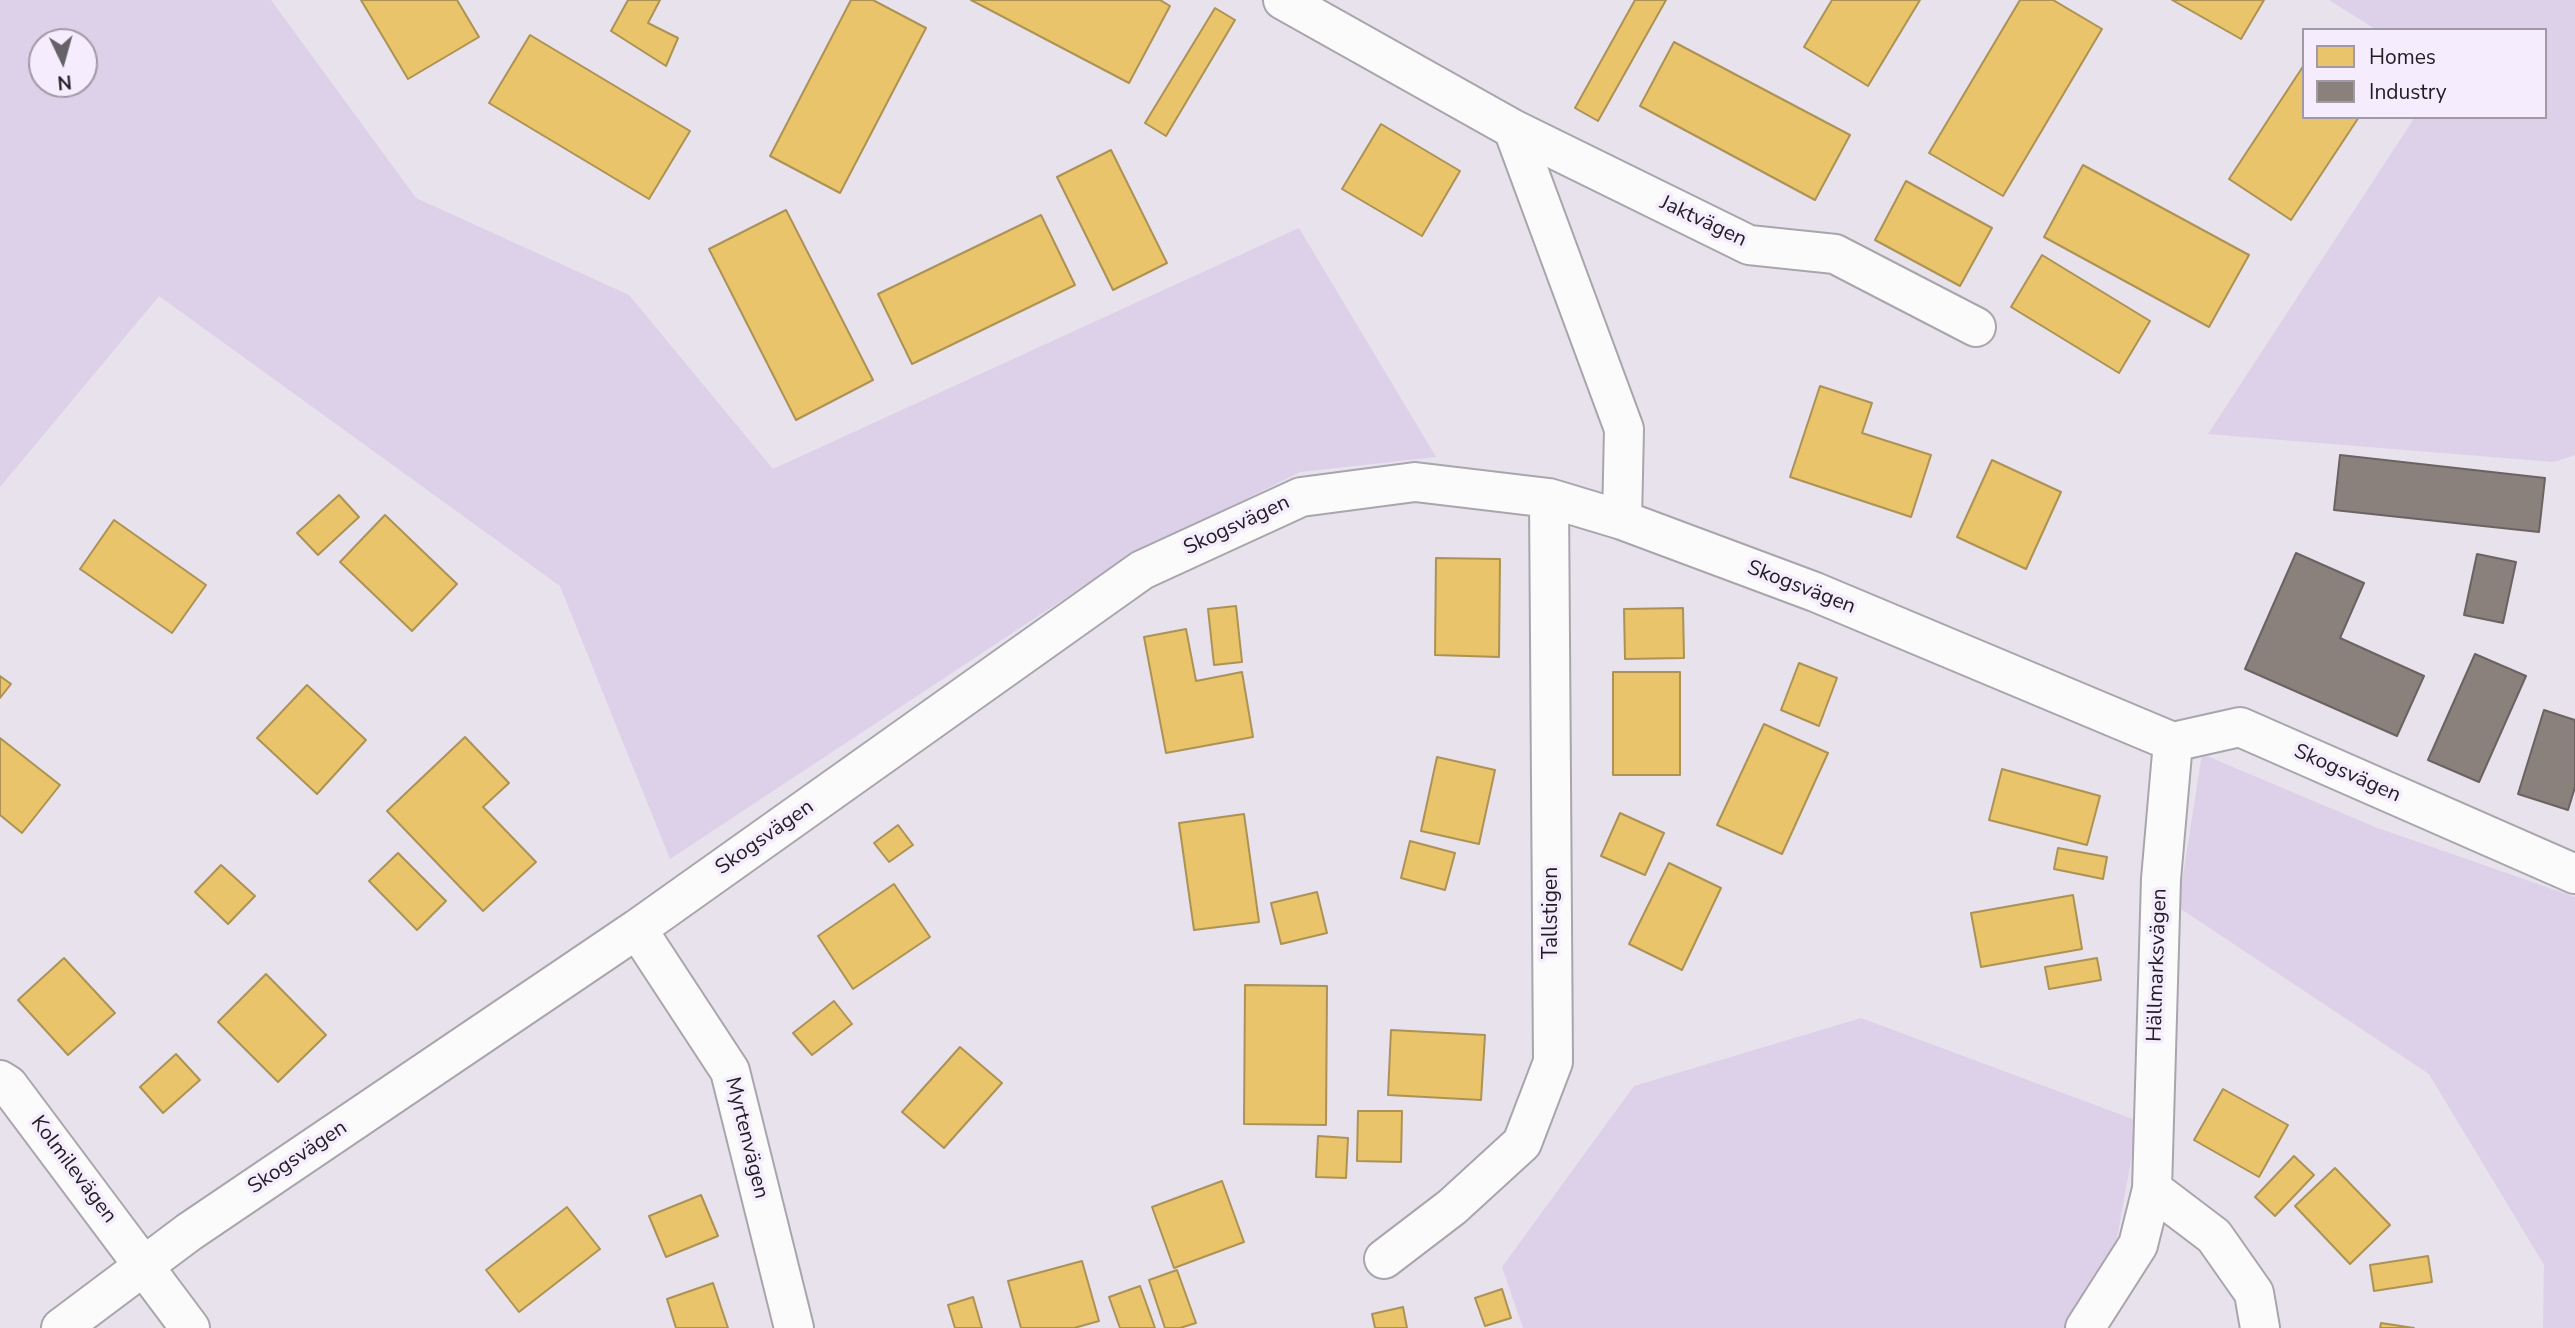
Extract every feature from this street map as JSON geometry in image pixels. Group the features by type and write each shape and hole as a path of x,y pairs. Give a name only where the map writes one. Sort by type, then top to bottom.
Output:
{"street":[{"name":"Jaktvägen","path":"1283,0 1513,129 1749,245 1835,254 1976,327"},
{"path":"1513,129 1624,429 1622,520"},
{"name":"Skogsvägen","path":"61,1328 144,1263 637,929 1142,570 1301,497 1415,482 1549,498 1622,520 1815,592 2173,742 2240,727 2575,874"},
{"name":"Tallstigen","path":"1384,1259 1452,1207 1522,1143 1553,1062 1549,498"},
{"name":"Hällmarksvägen","path":"2085,1328 2138,1245 2152,1189 2161,879 2173,742"},
{"name":"Myrtenvägen","path":"637,929 730,1071 794,1328"},
{"name":"Kolmilevägen","path":"0,1080 8,1086 144,1263 190,1328"},
{"path":"2152,1189 2214,1236 2254,1293 2260,1328"}],"shaded area":[{"path":"0,0 271,0 416,198 629,295 773,469 1299,228 1436,457 1300,472 1123,560 670,859 560,586 159,296 0,487"},
{"path":"2329,0 2575,0 2575,455 2554,462 2208,434 2414,119 2547,119 2547,28 2374,28"},
{"path":"2202,754 2375,827 2575,897 2575,1328 2543,1328 2544,1265 2429,1074 2178,907"},
{"path":"1861,1018 2138,1121 2114,1255 2065,1328 1523,1328 1502,1267 1634,1086"}],"building: Homes":[{"path":"361,0 457,0 479,37 408,79"},
{"path":"628,0 660,0 648,23 678,38 666,66 611,31"},
{"path":"851,0 873,0 926,28 840,193 770,156"},
{"path":"971,0 1160,0 1170,6 1129,83"},
{"path":"1635,0 1666,0 1598,121 1575,108"},
{"path":"1832,0 1920,0 1868,86 1804,47"},
{"path":"2020,0 2053,0 2102,29 2003,196 1929,153"},
{"path":"2172,0 2264,0 2241,39"},
{"path":"1215,8 1235,20 1166,136 1145,123"},
{"path":"530,35 690,131 649,199 489,103"},
{"path":"1674,42 1850,135 1815,200 1640,106"},
{"path":"2302,68 2302,119 2358,119 2291,220 2229,179"},
{"path":"1381,124 1460,171 1422,236 1342,189"},
{"path":"1111,150 1167,263 1113,290 1057,177"},
{"path":"2083,165 2249,255 2209,327 2044,237"},
{"path":"1906,181 1992,228 1960,286 1875,240"},
{"path":"786,210 873,380 796,420 709,249"},
{"path":"1041,215 1075,285 912,364 878,294"},
{"path":"2042,255 2150,321 2119,373 2011,307"},
{"path":"1820,386 1872,403 1862,433 1931,455 1911,517 1790,477"},
{"path":"1992,460 2061,492 2026,569 1957,537"},
{"path":"339,495 359,517 318,555 297,533"},
{"path":"385,515 457,584 412,631 340,562"},
{"path":"114,520 206,585 172,633 80,569"},
{"path":"1436,558 1500,559 1499,657 1435,655"},
{"path":"1236,606 1242,662 1214,665 1208,609"},
{"path":"1683,608 1684,658 1625,659 1624,609"},
{"path":"1186,629 1196,681 1242,672 1253,737 1166,753 1144,637"},
{"path":"1799,663 1837,678 1819,726 1781,710"},
{"path":"1613,672 1680,672 1680,775 1613,775"},
{"path":"0,676 11,684 0,698"},
{"path":"307,685 366,740 317,794 257,738"},
{"path":"1764,724 1828,753 1782,854 1717,825"},
{"path":"465,737 509,783 483,807 536,862 483,911 387,811"},
{"path":"0,738 60,785 22,833 0,815"},
{"path":"1437,757 1495,770 1479,844 1421,831"},
{"path":"2002,769 2100,796 2087,845 1989,820"},
{"path":"1620,813 1664,833 1645,875 1601,856"},
{"path":"1244,814 1259,922 1194,930 1179,823"},
{"path":"898,825 913,845 889,862 874,843"},
{"path":"1410,841 1455,853 1445,890 1401,878"},
{"path":"2058,848 2107,857 2103,879 2054,869"},
{"path":"398,853 446,901 417,930 369,881"},
{"path":"1669,863 1721,888 1682,970 1629,944"},
{"path":"221,865 255,896 228,924 195,892"},
{"path":"894,884 930,937 853,989 818,936"},
{"path":"1317,892 1327,933 1281,944 1271,903"},
{"path":"2073,895 2082,949 1981,967 1971,913"},
{"path":"64,958 115,1013 68,1055 18,1000"},
{"path":"2097,958 2101,980 2049,989 2045,967"},
{"path":"266,974 326,1035 278,1082 218,1022"},
{"path":"1245,985 1327,986 1326,1125 1244,1124"},
{"path":"834,1001 852,1024 812,1055 793,1033"},
{"path":"1391,1030 1485,1035 1481,1100 1388,1095"},
{"path":"960,1047 1002,1083 944,1148 902,1112"},
{"path":"176,1054 200,1080 163,1113 140,1087"},
{"path":"2223,1089 2288,1125 2259,1177 2194,1140"},
{"path":"1358,1111 1402,1111 1401,1162 1357,1161"},
{"path":"1318,1136 1348,1138 1346,1178 1316,1177"},
{"path":"2294,1156 2314,1175 2275,1216 2255,1197"},
{"path":"2335,1168 2390,1225 2350,1264 2295,1206"},
{"path":"1222,1181 1244,1242 1174,1268 1152,1207"},
{"path":"701,1195 718,1236 666,1257 649,1216"},
{"path":"567,1207 600,1249 519,1312 486,1270"},
{"path":"2428,1256 2432,1282 2374,1291 2370,1265"},
{"path":"1082,1261 1099,1321 1074,1328 1021,1328 1008,1281"},
{"path":"1177,1270 1196,1323 1180,1328 1165,1328 1149,1280"},
{"path":"713,1283 728,1328 676,1328 667,1299"},
{"path":"1140,1286 1155,1328 1120,1328 1109,1297"},
{"path":"1502,1289 1511,1318 1485,1326 1475,1298"},
{"path":"973,1297 982,1328 955,1328 948,1305"},
{"path":"1403,1307 1407,1328 1375,1328 1372,1314"},
{"path":"2381,1323 2414,1328 2380,1328"}],"building: Industry":[{"path":"2340,455 2545,478 2539,532 2334,510"},
{"path":"2296,553 2364,583 2340,638 2424,676 2397,736 2245,669"},
{"path":"2477,554 2516,562 2503,623 2464,615"},
{"path":"2475,654 2526,676 2479,782 2428,760"},
{"path":"2544,710 2575,720 2575,787 2568,810 2518,794"}]}
